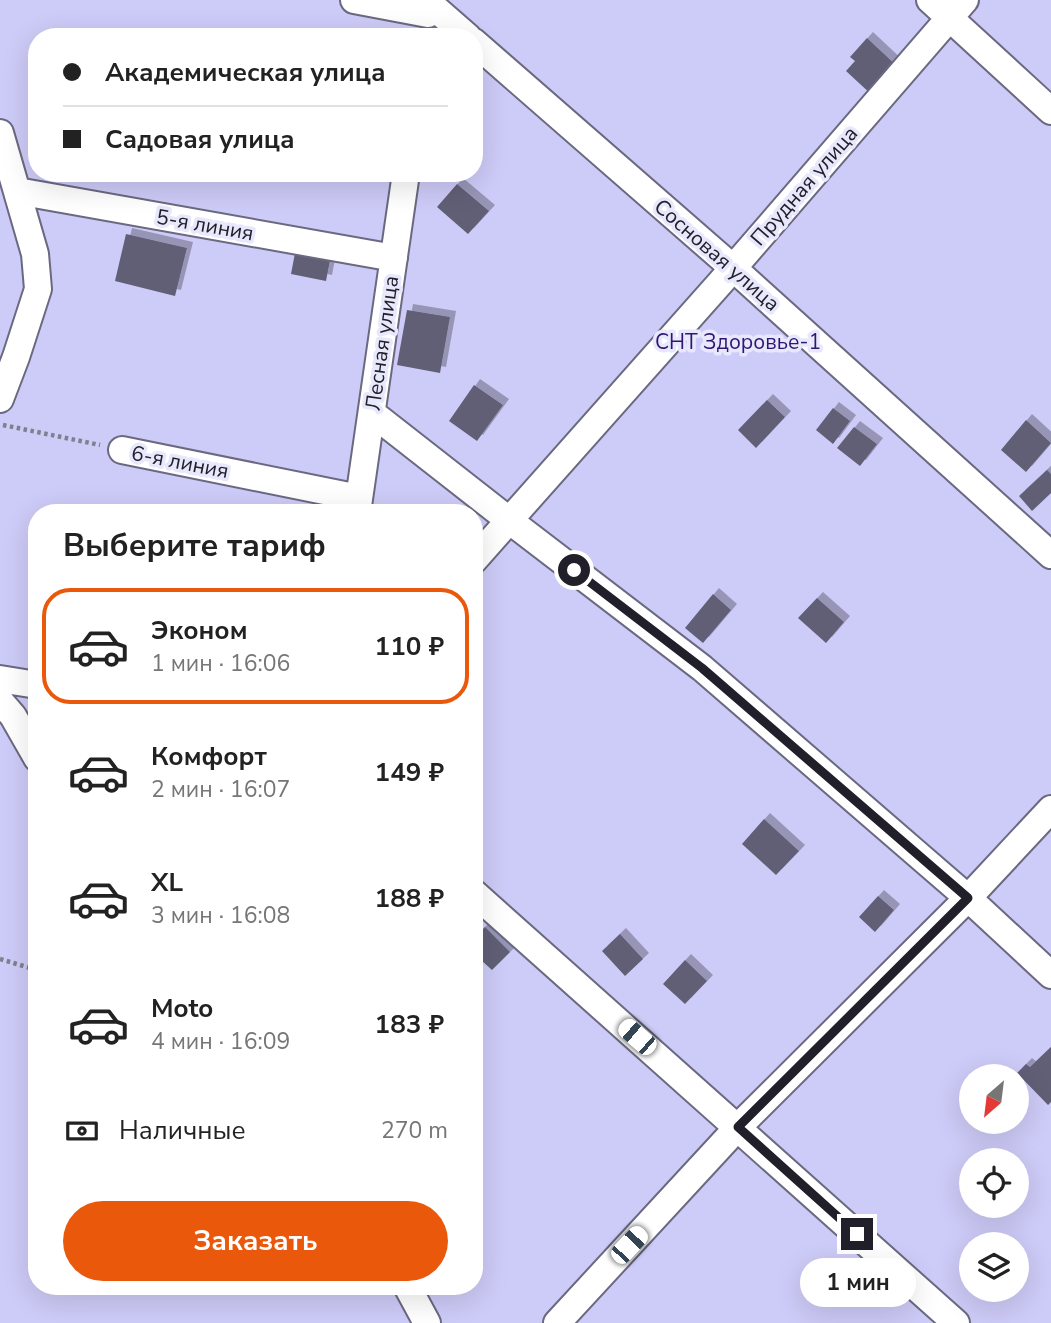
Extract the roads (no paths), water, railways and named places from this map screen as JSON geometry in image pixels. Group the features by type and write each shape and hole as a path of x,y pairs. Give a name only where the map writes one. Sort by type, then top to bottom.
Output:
{"street":[{"path":"354,0 428,14 452,28"},
{"path":"930,0 958,9 1051,111"},
{"name":"Прудная улица","path":"483,551 958,9"},
{"name":"Сосновая улица","path":"483,50 733,268 1051,555"},
{"path":"0,133 35,254 38,289 8,354 0,399"},
{"name":"Лесная улица","path":"358,504 405,182"},
{"name":"5-я линия","path":"17,191 394,258"},
{"path":"372,412 702,668 968,898 1051,975"},
{"name":"6-я линия","path":"122,450 354,504"},
{"path":"0,679 28,684"},
{"path":"0,701 13,716 28,742"},
{"path":"557,1323 738,1127 968,898 1051,809"},
{"path":"483,901 956,1323"},
{"path":"412,1295 427,1323"}],"park label":[{"name":"СНТ Здоровье-1","path":"738,342"}]}
